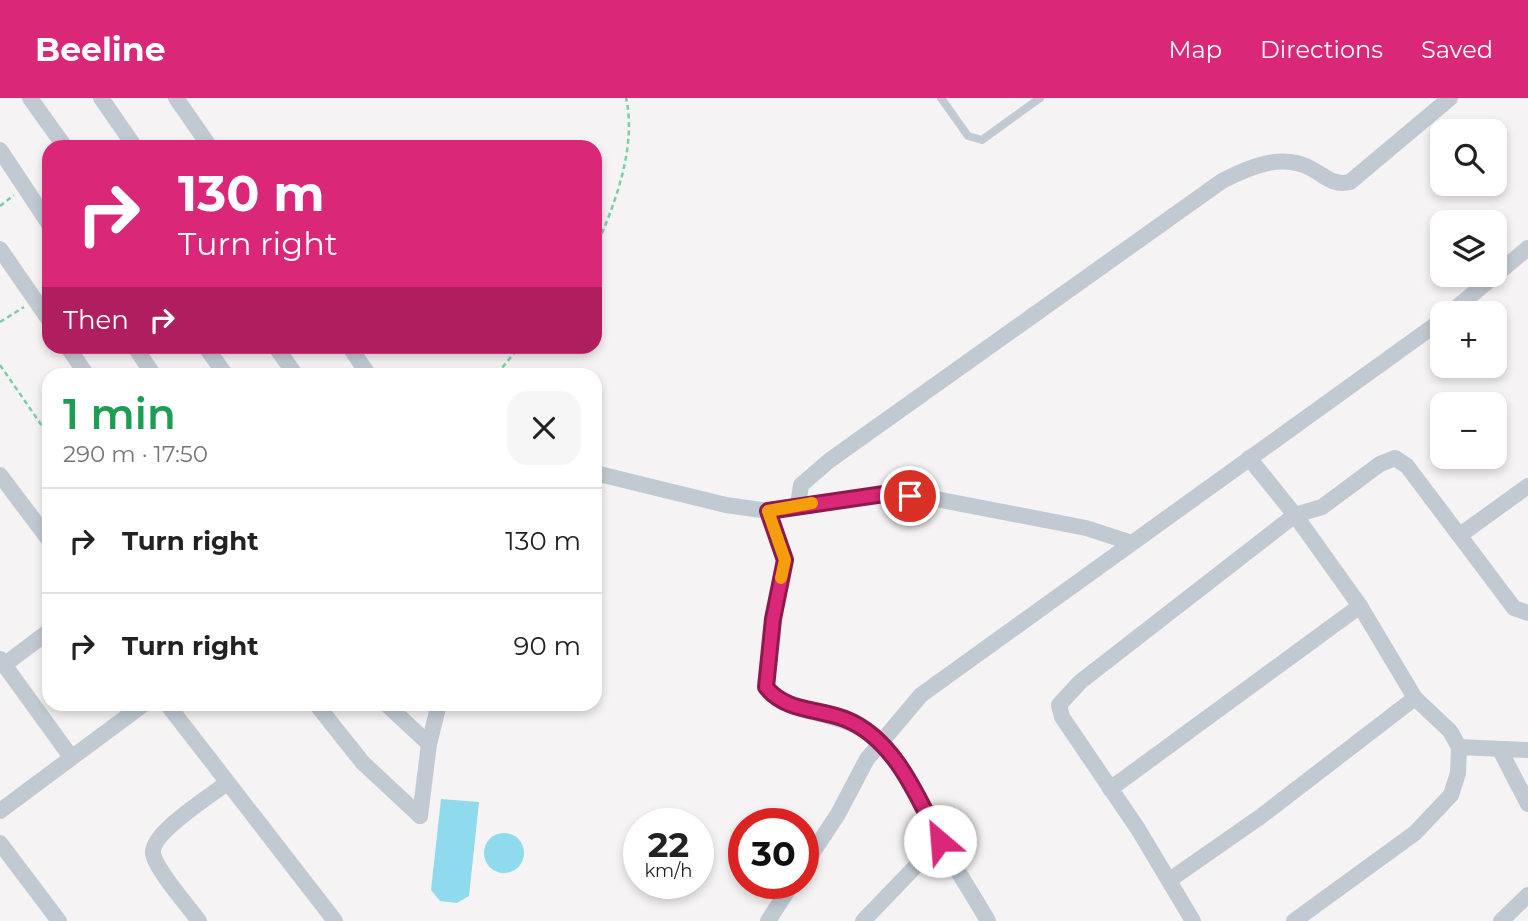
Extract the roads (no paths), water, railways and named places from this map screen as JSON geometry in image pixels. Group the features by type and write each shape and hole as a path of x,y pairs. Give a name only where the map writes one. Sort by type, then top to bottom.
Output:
{"street":[{"path":"30,98 60,140"},
{"path":"101,98 130,140"},
{"path":"176,98 205,140"},
{"path":"798,505 801,485 830,460 1222,181 1247,168 1290,161 1308,167 1334,183 1350,182 1450,98"},
{"path":"0,150 42,214"},
{"path":"1464,301 1528,248"},
{"path":"0,249 42,309"},
{"path":"819,840 879,741 921,695 942,677 1430,329"},
{"path":"1249,458 1295,514 1360,606 1415,698 1450,731 1459,747 1455,784 1451,795 1442,805 1415,833 1294,921"},
{"path":"1193,921 1171,879 1068,729 1059,705 1080,682 1295,514 1322,507 1380,464 1395,458 1408,466 1514,608 1528,613"},
{"path":"0,475 42,531"},
{"path":"602,475 726,505 768,511 884,494 936,499 1086,528 1129,542"},
{"path":"1460,535 1528,486"},
{"path":"768,511 785,560 773,619 766,687 774,698 800,709 845,719 879,741 914,789 940,841 988,921"},
{"path":"1110,789 1360,606"},
{"path":"42,636 2,662 71,757"},
{"path":"1171,879 1260,817 1415,698"},
{"path":"0,811 134,711"},
{"path":"172,711 335,921"},
{"path":"322,711 363,763 420,817 429,744 437,711"},
{"path":"394,711 429,744"},
{"path":"1459,747 1528,750"},
{"path":"1500,750 1528,804"},
{"path":"199,921 156,861 153,849 159,836 227,783"},
{"path":"863,921 940,841"},
{"path":"0,843 51,918"},
{"path":"1501,921 1528,895"},
{"path":"768,921 782,899"}],"lane":[{"path":"941,98 968,136 982,140 1040,98"}],"water":[{"path":"441,799 479,802 469,896 457,903 440,901 431,890"},
{"path":"504,833 518,839 524,853 518,867 504,873 490,867 484,853 490,839"}]}
